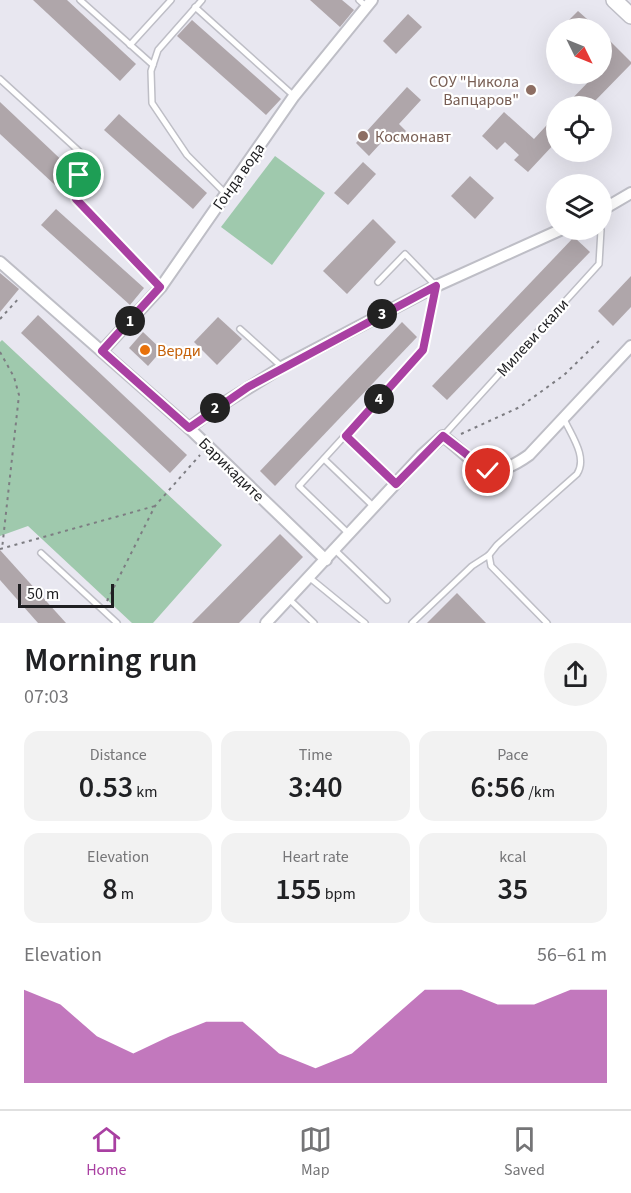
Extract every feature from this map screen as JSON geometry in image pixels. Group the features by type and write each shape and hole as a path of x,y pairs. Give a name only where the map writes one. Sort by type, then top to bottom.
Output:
{"street":[{"path":"614,0 631,16"},
{"name":"Гонда вода","path":"102,351 160,287 294,96 366,2"},
{"path":"612,204 631,193"},
{"path":"189,428 216,408 282,367 436,286 546,236"},
{"name":"Барикадите","path":"0,262 189,428 326,560"},
{"path":"266,623 443,436 488,471 498,472 513,467 529,455 631,346"}],"lane":[{"path":"80,0 153,65"},
{"path":"130,45 171,0"},
{"path":"202,0 158,50 151,71 152,103 187,155 226,194"},
{"path":"195,7 294,96"},
{"path":"0,80 81,153 76,199 160,287"},
{"name":"Милеви скали","path":"443,436 599,264 600,240"},
{"path":"349,534 299,486 423,350 436,286 405,254 378,282"},
{"path":"240,329 282,367"},
{"path":"412,623 472,566 489,555 497,545 577,474 582,466 580,455 564,418"},
{"path":"346,436 396,484"},
{"path":"324,459 374,507"},
{"path":"335,550 387,600"},
{"path":"41,553 117,623"},
{"path":"489,555 491,566 547,623"},
{"path":"310,578 365,623"},
{"path":"289,599 314,623"}],"path":[{"path":"0,319 29,287"},
{"path":"443,436 455,437 520,407 564,375 601,339"},
{"path":"0,352 14,376 19,395 1,549 154,506"},
{"path":"102,610 154,506 207,446"}],"green space":[{"path":"275,156 325,193 272,265 221,227"},
{"path":"2,340 222,545 153,623 132,623 28,526 0,536 0,342"}],"building":[{"path":"33,0 67,0 136,64 120,81"},
{"path":"310,0 342,0 354,10 340,27"},
{"path":"578,11 586,18 571,18"},
{"path":"408,14 422,27 396,54 383,41"},
{"path":"192,20 281,99 266,115 177,36"},
{"path":"612,43 631,62 612,83"},
{"path":"586,84 611,84 600,96 575,96"},
{"path":"407,87 421,100 399,124 406,131 398,140 390,133 369,156 356,143"},
{"path":"0,102 70,168 55,185 0,134"},
{"path":"504,112 534,139 546,126 546,153 528,172 514,160 519,155 505,142 497,150 482,136"},
{"path":"119,114 207,193 193,209 104,130"},
{"path":"363,162 376,174 348,205 334,193"},
{"path":"470,176 494,198 475,219 451,196"},
{"path":"56,209 144,288 130,305 41,225"},
{"path":"373,219 396,242 347,294 323,271"},
{"path":"571,240 577,240 590,252 447,400 432,386"},
{"path":"0,273 19,289 0,312"},
{"path":"631,276 631,307 613,326 598,311"},
{"path":"38,315 187,455 170,473 21,333"},
{"path":"218,317 242,339 217,365 194,342"},
{"path":"402,322 417,337 275,486 260,471"},
{"path":"143,332 162,350 148,366 129,348"},
{"path":"280,534 303,557 239,623 192,623"},
{"path":"0,550 66,623 38,623 0,580"},
{"path":"457,593 486,623 427,623"}],"place":[{"name":"СОУ \"Никола Вапцаров\"","path":"531,90"},
{"name":"Космонавт","path":"363,136"},
{"name":"Верди","path":"145,350"}],"route":[{"path":"79,175 76,199 160,287 102,351 189,428 248,387 282,367 436,286 423,350 346,436 396,484 443,436 488,471"}]}
